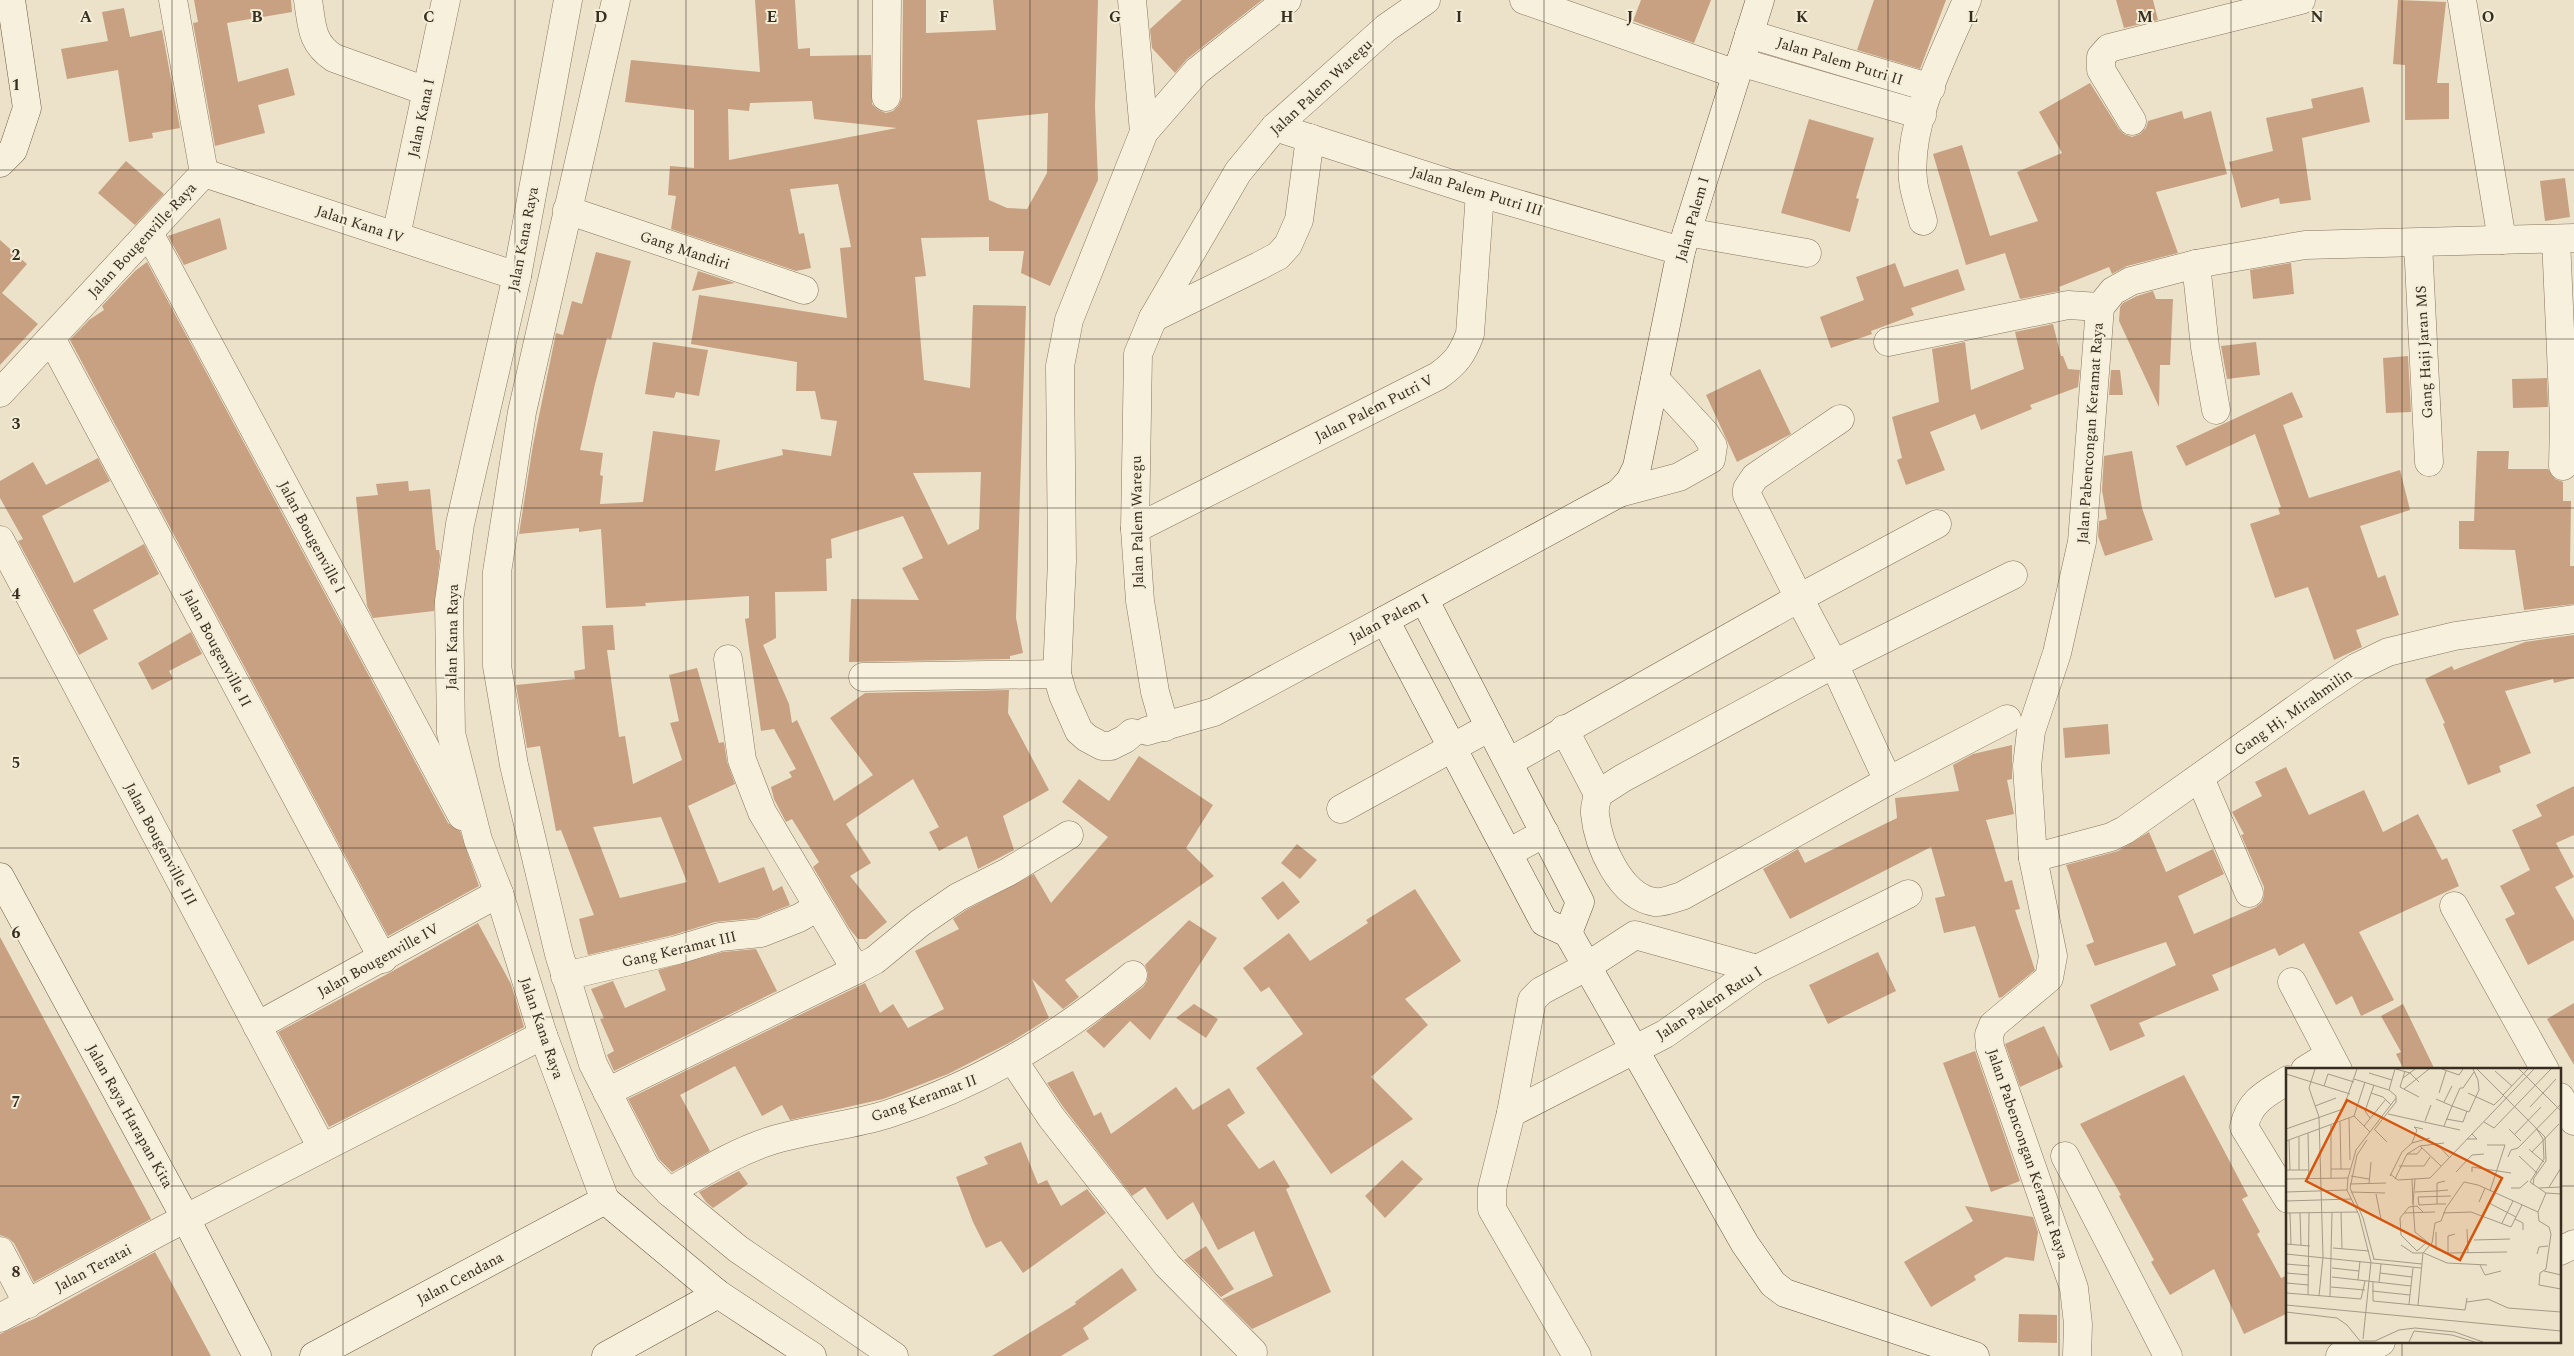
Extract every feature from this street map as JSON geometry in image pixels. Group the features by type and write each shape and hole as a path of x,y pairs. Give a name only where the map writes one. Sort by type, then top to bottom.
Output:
{"street":[{"path":"0,163 13,150 27,108 10,0"},
{"name":"Jalan Bougenville Raya","path":"0,392 204,173 173,0"},
{"path":"308,0 314,35 322,50 334,58 426,91"},
{"name":"Jalan Kana I","path":"396,236 446,0"},
{"name":"Jalan Kana Raya","path":"568,0 516,276 460,524 449,601 452,733 478,840 499,893 543,1035 605,1200"},
{"path":"616,0 566,210 522,412 498,563 497,666 514,765 566,976 593,1064 646,1168 669,1192 738,1249 894,1356"},
{"path":"886,97 887,0"},
{"path":"1132,0 1144,132"},
{"path":"863,677 1060,684 1062,561 1060,366 1069,320 1144,132 1197,71 1287,0"},
{"name":"Jalan Palem Waregu","path":"1148,731 1155,692 1140,601 1135,529 1138,354 1153,318 1238,172 1275,128 1386,28 1426,0"},
{"name":"Jalan Palem Putri II","path":"1524,0 1565,7 1738,68 1922,115"},
{"name":"Jalan Palem I","path":"1619,493 1630,481 1637,467 1684,242 1760,0"},
{"path":"1923,221 1913,171 1916,134 1931,88 1967,0"},
{"path":"2132,121 2102,70 2100,63 2104,53 2115,46 2240,7 2301,0"},
{"path":"2462,0 2502,240"},
{"name":"Jalan Palem Putri II","path":"1749,34 1931,88"},
{"name":"Jalan Palem Putri III","path":"1275,128 1480,194 1684,242 1807,253"},
{"name":"Jalan Palem Waregu","path":"1153,318 1278,256 1288,245 1298,220 1310,138"},
{"name":"Jalan Kana IV","path":"204,173 516,276"},
{"name":"Jalan Palem Putri V","path":"1135,529 1438,376 1455,364 1464,350 1470,334 1480,194"},
{"name":"Gang Mandiri","path":"566,210 804,290"},
{"name":"Jalan Bougenville I","path":"149,233 462,818 478,840"},
{"path":"2563,466 2569,420 2565,238"},
{"name":"Jalan Pabencongan Keramat Raya","path":"2077,1356 2078,1324 2074,1288 1990,1046 1989,1035 1993,1025 2049,978 2052,969 2053,956 2033,858 2027,766 2031,731 2057,653 2082,542 2100,307 2113,291 2131,280 2196,264 2305,245 2565,238"},
{"name":"Gang Haji Jaran MS","path":"2418,243 2429,462"},
{"path":"2196,264 2216,410"},
{"path":"1888,342 2068,305 2100,307"},
{"name":"Jalan Bougenville II","path":"51,338 383,958"},
{"name":"Jalan Palem I","path":"1060,684 1079,731 1095,744 1111,746 1148,731 1214,712 1619,493 1679,477 1712,459 1713,446 1706,433 1655,379"},
{"path":"1840,419 1755,477 1747,488 1747,495 1834,664 1888,781"},
{"path":"1509,762 1564,729 1799,598 1937,524"},
{"name":"Jalan Bougenville III","path":"0,540 322,1148"},
{"path":"1598,794 1623,778 1834,664 2013,575"},
{"path":"1424,600 1580,902 1568,933"},
{"name":"Gang Hj. Mirahmilin","path":"2033,858 2110,837 2125,830 2318,693 2357,667 2388,652 2455,636 2574,619"},
{"path":"1385,620 1544,922 1568,933 1586,967 1636,1049 1745,1244 1773,1284 1785,1293 1975,1356"},
{"path":"728,659 742,760 762,812 856,970"},
{"path":"1564,729 1598,794 1595,812 1602,844 1622,883 1638,896 1656,902 1682,896 1888,781 2007,719"},
{"path":"1341,809 1490,727"},
{"path":"2200,778 2249,893"},
{"path":"1508,853 1545,833"},
{"path":"607,1092 875,960 920,923 958,896 1008,872 1069,835"},
{"name":"Jalan Raya Harapan Kita","path":"0,877 186,1219 257,1356"},
{"name":"Jalan Bougenville IV","path":"257,1026 499,893"},
{"name":"Jalan Palem Ratu I","path":"1511,1113 1665,1034 1757,970 1908,894"},
{"path":"2454,906 2544,1068"},
{"name":"Gang Keramat III","path":"566,976 677,950 720,937 761,933 799,918 818,907"},
{"path":"1577,1356 1492,1209 1492,1189 1511,1113 1532,1000 1541,991 1586,967 1635,935 1757,970"},
{"name":"Gang Keramat II","path":"669,1192 730,1156 772,1141 887,1114 974,1080 1013,1060 1103,1000 1133,975"},
{"path":"2292,982 2334,1062 2312,1068"},
{"name":"Jalan Teratai","path":"0,1318 322,1148 543,1035"},
{"path":"1013,1060 1051,1117 1168,1264 1252,1352"},
{"path":"2286,1081 2256,1100 2246,1117 2244,1128 2286,1195"},
{"path":"2562,1100 2574,1121"},
{"path":"2065,1156 2168,1356"},
{"path":"605,1200 718,1294 812,1356"},
{"name":"Jalan Cendana","path":"314,1356 605,1200"},
{"path":"2562,1250 2574,1244"},
{"path":"0,1251 28,1304"},
{"path":"606,1356 718,1294"},
{"path":"2340,1356 2370,1345"}],"building":[{"path":"194,0 291,0 292,12 227,23 238,82 288,68 295,95 258,105 265,133 215,146 193,23 198,22"},
{"path":"755,0 795,0 798,49 810,48 810,56 871,55 872,104 878,110 886,113 893,111 899,105 902,97 903,0 926,0 926,33 996,30 993,0 1098,0 1095,107 1098,180 1050,286 1021,273 1024,251 989,251 989,237 921,238 926,276 915,277 924,380 970,388 973,305 1026,306 1016,618 1023,653 1010,656 1010,659 849,662 851,599 919,600 902,568 923,558 903,516 831,539 832,558 826,559 827,591 775,592 776,638 763,645 789,704 792,723 797,720 834,801 873,775 830,718 865,693 1009,690 1008,713 1049,790 1003,816 1014,850 978,869 967,836 939,851 929,832 939,827 913,779 846,824 871,863 850,876 887,922 866,939 858,939 849,928 813,867 819,862 792,819 786,822 774,799 771,787 792,777 789,772 796,769 774,729 761,731 745,619 749,618 749,596 645,603 646,606 606,608 601,529 579,532 579,528 519,534 533,445 556,333 563,335 572,301 582,304 596,252 631,261 611,339 607,338 580,450 603,453 600,475 603,476 600,504 643,502 653,431 720,440 715,471 783,455 782,449 831,456 837,421 821,419 815,391 796,391 797,362 691,344 699,295 847,318 840,248 851,247 838,184 790,189 799,234 804,233 811,268 796,271 671,229 676,196 668,195 670,166 694,168 694,110 625,102 631,60 760,72","holes":["812,101 814,119 897,128 729,160 728,109 749,111 750,103","1048,113 1047,173 1027,209 1007,208 989,200 977,120","981,472 979,529 948,545 913,473"]},
{"path":"1182,0 1262,0 1187,59 1175,73 1152,48 1150,29"},
{"path":"1641,0 1711,0 1694,43 1633,21"},
{"path":"1874,0 1946,0 1920,69 1857,50"},
{"path":"2116,0 2153,0 2158,20 2124,28"},
{"path":"2398,0 2446,2 2437,83 2449,83 2449,119 2405,120 2405,65 2393,64"},
{"path":"124,8 130,37 162,30 180,128 152,133 153,138 129,142 118,70 67,79 61,49 108,41 102,12"},
{"path":"2090,83 2119,129 2124,134 2132,137 2140,134 2146,128 2148,121 2182,111 2184,119 2211,111 2227,174 2156,192 2178,253 2127,266 2112,274 2109,267 2059,287 2060,291 2020,299 2005,253 1966,265 1933,154 1962,145 1990,236 2038,221 2017,172 2062,153 2039,112"},
{"path":"2363,87 2370,122 2302,138 2311,200 2280,204 2279,198 2241,208 2229,162 2273,151 2266,118 2313,108 2311,99"},
{"path":"1809,119 1874,138 1856,198 1859,199 1850,232 1781,213"},
{"path":"126,161 164,194 135,225 98,193"},
{"path":"2565,178 2570,217 2545,221 2540,181"},
{"path":"220,218 227,249 184,265 168,236"},
{"path":"0,240 27,264 2,293 38,324 0,365"},
{"path":"147,262 448,823 460,831 479,886 388,936 70,340 89,320 104,310 102,306 135,271"},
{"path":"1895,263 1904,287 1958,269 1965,290 1911,308 1914,315 1871,331 1872,334 1831,348 1820,317 1864,300 1856,277"},
{"path":"2291,263 2294,294 2253,299 2250,270"},
{"path":"698,271 735,283 692,291"},
{"path":"2153,291 2156,299 2173,299 2170,365 2160,365 2159,407 2119,321 2120,307 2123,303"},
{"path":"2053,324 2061,356 2063,356 2068,369 2080,370 2078,387 2030,405 2032,409 1981,430 1975,414 1930,432 1945,470 1906,485 1897,460 1902,458 1892,417 1939,402 1932,349 1965,342 1971,390 2024,369 2015,332"},
{"path":"653,342 708,350 699,396 676,392 674,398 645,394"},
{"path":"2256,342 2260,375 2227,379 2221,346"},
{"path":"2408,356 2411,412 2386,413 2383,358"},
{"path":"1760,369 1791,434 1737,462 1706,395"},
{"path":"2111,370 2120,370 2123,395 2109,395"},
{"path":"2547,378 2548,407 2513,408 2512,379"},
{"path":"2292,392 2303,417 2283,425 2309,498 2400,470 2410,510 2360,526 2378,578 2385,575 2399,615 2356,630 2362,647 2334,660 2308,587 2275,598 2250,524 2280,514 2278,508 2281,507 2255,434 2186,466 2176,446"},
{"path":"2132,451 2142,508 2153,540 2105,556 2098,536 2099,521 2107,519 2102,490 2104,456"},
{"path":"2477,451 2509,451 2508,469 2548,469 2555,479 2563,482 2563,501 2571,501 2570,566 2574,566 2574,604 2524,610 2515,550 2459,549 2459,521 2474,521"},
{"path":"98,458 110,481 42,516 74,583 144,544 159,574 93,610 108,639 79,655 18,541 23,539 0,498 0,481 33,462 46,485"},
{"path":"408,481 409,491 430,489 436,550 439,550 440,556 434,611 373,618 367,606 356,497 378,495 376,484"},
{"path":"613,625 615,650 607,650 619,737 625,736 633,784 682,760 670,723 679,721 669,675 697,668 719,743 724,742 727,762 735,784 688,806 719,883 764,867 773,891 782,886 790,905 757,918 715,922 673,935 588,955 579,919 594,915 561,830 556,831 540,746 527,748 516,685 575,679 574,671 585,669 582,626","holes":["661,817 687,882 620,898 593,827"]},
{"path":"191,632 202,654 169,671 173,679 152,690 138,663"},
{"path":"2574,635 2574,678 2554,683 2553,679 2505,691 2531,753 2499,766 2501,772 2468,785 2443,724 2445,723 2425,679 2452,666 2454,670 2525,642"},
{"path":"2108,724 2110,754 2065,758 2063,728"},
{"path":"2012,745 2012,779 2007,780 2014,814 1986,820 2005,882 2012,880 2020,909 2015,910 2035,970 2002,997 1999,998 1975,926 1944,933 1935,898 1945,896 1931,847 1790,919 1763,869 1798,849 1805,863 1897,818 1895,798 1959,791 1953,765 1973,754"},
{"path":"1139,756 1213,805 1186,848 1214,876 1065,980 1079,997 1063,1009 1032,979 1049,1018 1009,1043 948,1074 883,1099 790,1120 782,1105 762,1116 735,1066 680,1095 710,1151 672,1172 659,1159 628,1099 865,983 880,1013 893,1004 908,1028 944,1009 915,951 959,929 953,919 966,910 1034,874 1051,903 1108,837 1062,802 1079,779 1109,801"},
{"path":"2286,767 2309,815 2364,790 2383,832 2418,814 2442,860 2447,858 2459,886 2359,932 2394,1000 2361,1016 2352,996 2336,1005 2304,943 2279,956 2275,948 2212,975 2219,990 2139,1023 2145,1036 2110,1051 2090,1005 2176,965 2166,942 2095,966 2086,945 2094,942 2066,865 2118,851 2149,832 2166,872 2213,849 2224,874 2178,896 2194,934 2256,907 2262,902 2264,887 2241,835 2244,834 2232,812 2262,796 2255,782"},
{"path":"2574,786 2574,835 2556,843 2574,877 2555,887 2574,920 2574,940 2528,965 2505,919 2515,914 2500,886 2530,870 2512,830 2542,816 2536,805"},
{"path":"1297,844 1317,860 1300,879 1281,863"},
{"path":"1283,881 1300,902 1278,920 1261,898"},
{"path":"1415,889 1461,961 1405,999 1428,1025 1371,1077 1413,1119 1331,1174 1256,1068 1303,1034 1269,987 1261,992 1243,968 1289,933 1310,961 1368,923 1366,920"},
{"path":"1189,920 1217,938 1150,1040 1130,1021 1104,1048 1086,1031 1143,987 1147,981 1148,973 1145,965"},
{"path":"478,923 511,984 524,1027 329,1127 278,1032"},
{"path":"0,937 151,1219 34,1282 14,1243 0,1235"},
{"path":"756,949 777,991 614,1071 607,1055 614,1051 600,1019 604,1018 591,989 613,981 625,1008 666,990 658,970 723,952"},
{"path":"1878,952 1896,991 1828,1024 1809,985"},
{"path":"2574,1003 2574,1065 2547,1019"},
{"path":"1194,1004 1218,1019 1206,1038 1176,1018"},
{"path":"2403,1004 2434,1068 2403,1068 2396,1054 2401,1052 2381,1016"},
{"path":"2044,1026 2063,1067 2020,1087 2005,1044"},
{"path":"1975,1051 2020,1181 1991,1192 1943,1063"},
{"path":"1073,1071 1094,1116 1101,1112 1111,1134 1176,1087 1193,1110 1229,1088 1245,1113 1227,1125 1259,1169 1274,1160 1290,1187 1286,1189 1331,1292 1252,1329 1222,1299 1273,1276 1254,1231 1218,1250 1193,1202 1167,1220 1145,1187 1132,1196 1047,1083"},
{"path":"2184,1075 2248,1196 2242,1199 2260,1232 2257,1234 2281,1278 2286,1276 2286,1314 2244,1334 2214,1269 2170,1295 2151,1262 2154,1260 2119,1196 2121,1195 2080,1124"},
{"path":"1021,1142 1038,1184 1047,1180 1061,1206 1087,1189 1106,1213 1023,1273 1001,1241 986,1248 973,1222 956,1177 988,1164 984,1157"},
{"path":"1402,1160 1423,1179 1385,1218 1365,1196"},
{"path":"739,1171 748,1184 713,1208 706,1202 699,1192"},
{"path":"1965,1206 2033,1217 2038,1232 2034,1261 2006,1257 1974,1276 1976,1280 1931,1307 1904,1262 1973,1221"},
{"path":"1206,1246 1234,1289 1221,1297 1184,1260"},
{"path":"155,1252 211,1356 0,1356 0,1334 36,1318"},
{"path":"1122,1268 1137,1290 1083,1328 1089,1339 1061,1356 992,1356 1076,1304 1075,1302"},
{"path":"2019,1314 2057,1315 2057,1343 2018,1342"}]}
